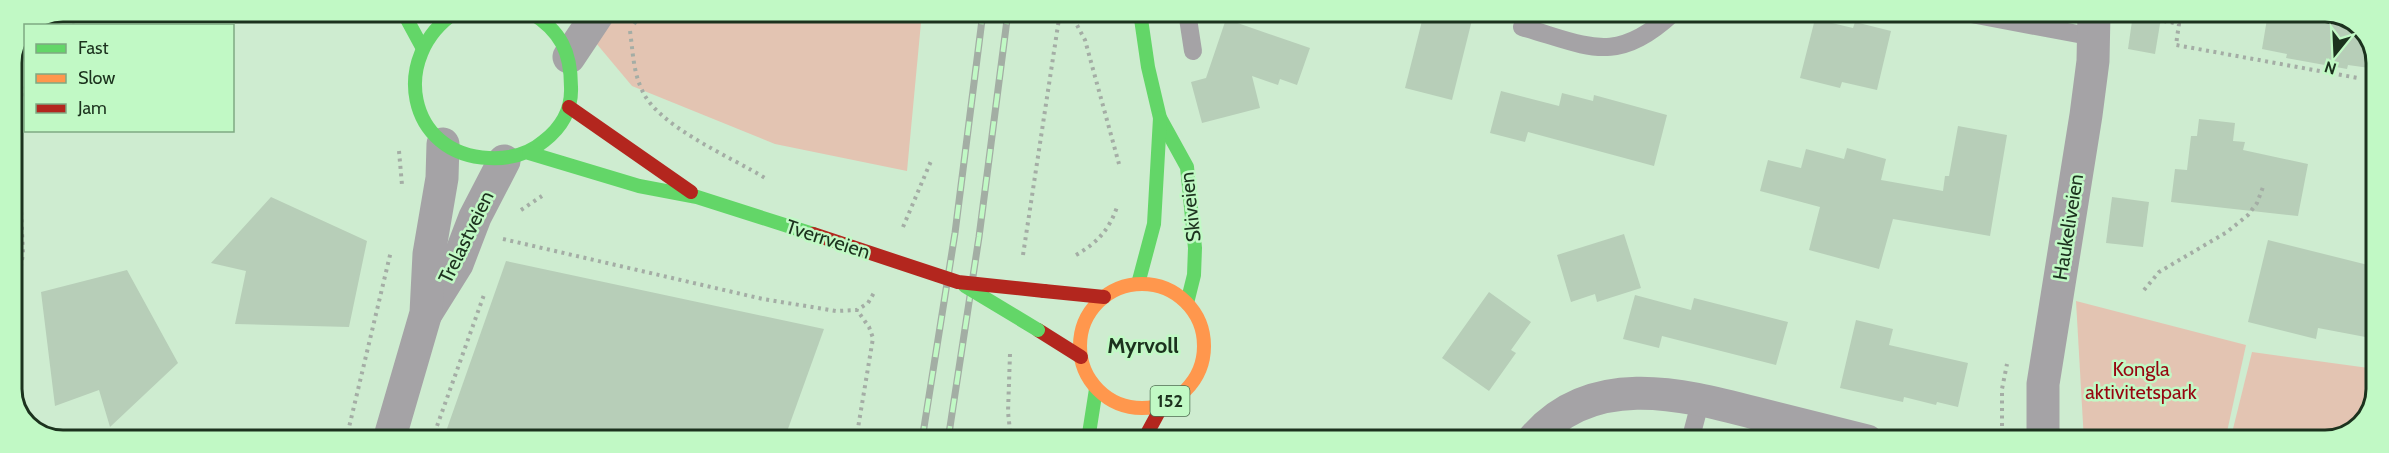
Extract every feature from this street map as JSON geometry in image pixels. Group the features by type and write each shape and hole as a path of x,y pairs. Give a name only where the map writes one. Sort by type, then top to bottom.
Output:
{"main road":[{"path":"409,22 422,47"},
{"name":"Tverrveien","path":"441,22 422,47 414,77 418,107 428,127 443,144 472,159 517,157 639,186 697,196 958,282 1104,297"},
{"path":"517,157 554,134 569,107 573,82 569,57 562,41 543,22"},
{"name":"Skiveien","path":"1142,22 1148,67 1160,118 1187,167 1189,176 1195,248 1194,275 1187,303"},
{"name":"Tverrveien","path":"569,107 697,196"},
{"name":"Skiveien","path":"1138,284 1154,224 1160,118"},
{"name":"Tverrveien","path":"958,282 1081,357"},
{"path":"1090,430 1096,389 1086,374 1081,357 1080,340 1084,324 1092,309 1104,297 1126,286 1138,284"},
{"name":"152","path":"1096,389 1110,400 1127,407 1162,406 1181,396 1195,381 1203,362 1205,340 1199,320 1187,303 1172,291 1153,285 1138,284"},
{"name":"152","path":"1149,430 1162,406"}],"street":[{"path":"569,57 592,22"},
{"name":"Haukeliveien","path":"2043,430 2043,384 2086,115 2094,25"},
{"name":"Trelastveien","path":"392,430 426,313 429,254 439,197 443,144"},
{"name":"Trelastveien","path":"426,313 457,264 475,217 517,157"},
{"path":"1542,430 1561,414 1579,406 1614,395 1653,392 1701,399 1824,430"}],"lane":[{"path":"1189,22 1193,51"},
{"path":"1522,27 1583,44 1611,48 1643,37 1661,23"},
{"path":"2071,23 2094,25"},
{"path":"1693,430 1701,399"}],"path":[{"path":"1022,263 1058,22"},
{"path":"1076,22 1085,40 1113,134 1120,171"},
{"path":"2174,23 2180,24 2176,45 2358,78"},
{"path":"630,29 632,59 636,75 643,93 654,109 686,134 772,183"},
{"path":"397,144 400,154 402,187"},
{"path":"901,232 931,161"},
{"path":"2144,290 2159,272 2227,232 2248,216 2257,203 2263,187"},
{"path":"514,215 548,193"},
{"path":"1077,255 1094,245 1104,234 1112,221 1118,202"},
{"path":"501,249 502,231"},
{"path":"502,239 763,299 836,311 857,310 868,303 878,285"},
{"path":"348,430 392,245"},
{"path":"436,430 488,282"},
{"path":"857,310 869,327 873,338 858,430"},
{"path":"1010,430 1008,393 1011,348"}],"green space":[{"path":"579,22 921,22 907,171 775,144 632,86"},
{"name":"Kongla aktivitetspark","path":"2076,301 2246,345 2227,430 2083,430"},
{"path":"2252,352 2366,368 2364,403 2358,415 2346,425 2331,430 2233,430"}],"building":[{"path":"1225,23 1236,23 1310,48 1297,85 1280,79 1278,85 1252,76 1260,108 1202,123 1191,82 1206,78"},
{"path":"1422,23 1471,23 1452,100 1405,88"},
{"path":"1814,23 1831,23 1853,28 1855,23 1858,23 1891,31 1877,90 1842,82 1840,88 1800,78"},
{"path":"2132,23 2160,23 2155,54 2128,49"},
{"path":"2266,23 2331,23 2351,31 2360,41 2366,55 2366,67 2348,65 2347,69 2286,58 2287,54 2262,49"},
{"path":"1501,91 1559,106 1562,93 1593,101 1594,95 1667,115 1654,166 1528,132 1525,142 1490,133"},
{"path":"2199,119 2235,123 2233,141 2245,142 2243,150 2308,164 2298,216 2171,202 2175,169 2187,170 2191,136 2197,136"},
{"path":"1958,126 2007,135 1990,236 1893,219 1879,269 1809,250 1820,207 1760,191 1768,160 1801,168 1806,149 1844,159 1847,148 1886,159 1881,180 1943,191 1945,176 1949,176"},
{"path":"271,197 367,241 349,327 235,324 246,271 211,263"},
{"path":"2112,197 2149,202 2143,247 2106,243"},
{"path":"1624,234 1641,288 1597,302 1595,294 1571,302 1557,255"},
{"path":"2268,240 2366,264 2366,337 2318,328 2316,339 2248,322"},
{"path":"506,261 824,329 788,430 447,430"},
{"path":"127,270 178,363 110,427 99,390 55,406 41,292"},
{"path":"1489,292 1531,322 1511,350 1516,353 1489,391 1442,358"},
{"path":"1635,295 1691,310 1694,298 1788,322 1776,365 1662,336 1659,348 1623,339"},
{"path":"1856,320 1893,329 1889,345 1968,363 1958,407 1937,402 1936,405 1904,397 1903,402 1840,388"}],"railway":[{"path":"924,430 955,233 982,22"},
{"path":"950,430 979,237 1007,22"}],"traffic: fast":[{"path":"409,22 422,47"},
{"path":"445,22 435,31 421,53 415,77 417,100 425,122 440,140 461,153 489,158 518,155 538,146 561,124 568,111 571,95 569,63 557,35 544,22"},
{"path":"1142,22 1148,67 1160,118 1187,167 1195,248 1194,275 1187,303"},
{"path":"1138,284 1154,224 1160,118"},
{"path":"529,153 639,186 697,197 813,234"},
{"path":"965,286 1038,330"},
{"path":"1090,430 1096,389"}],"traffic: slow":[{"path":"1142,284 1166,289 1186,302 1199,322 1204,346 1199,370 1186,390 1166,403 1142,408 1118,403 1098,390 1085,370 1080,346 1085,322 1098,302 1118,289 1142,284"}],"traffic: jam":[{"path":"569,107 691,192"},
{"path":"813,234 958,282 1044,291"},
{"path":"1044,291 1104,297"},
{"path":"1038,330 1081,357"},
{"path":"1149,430 1162,406"}],"district":[{"name":"Myrvoll","path":"1143,345"}]}
